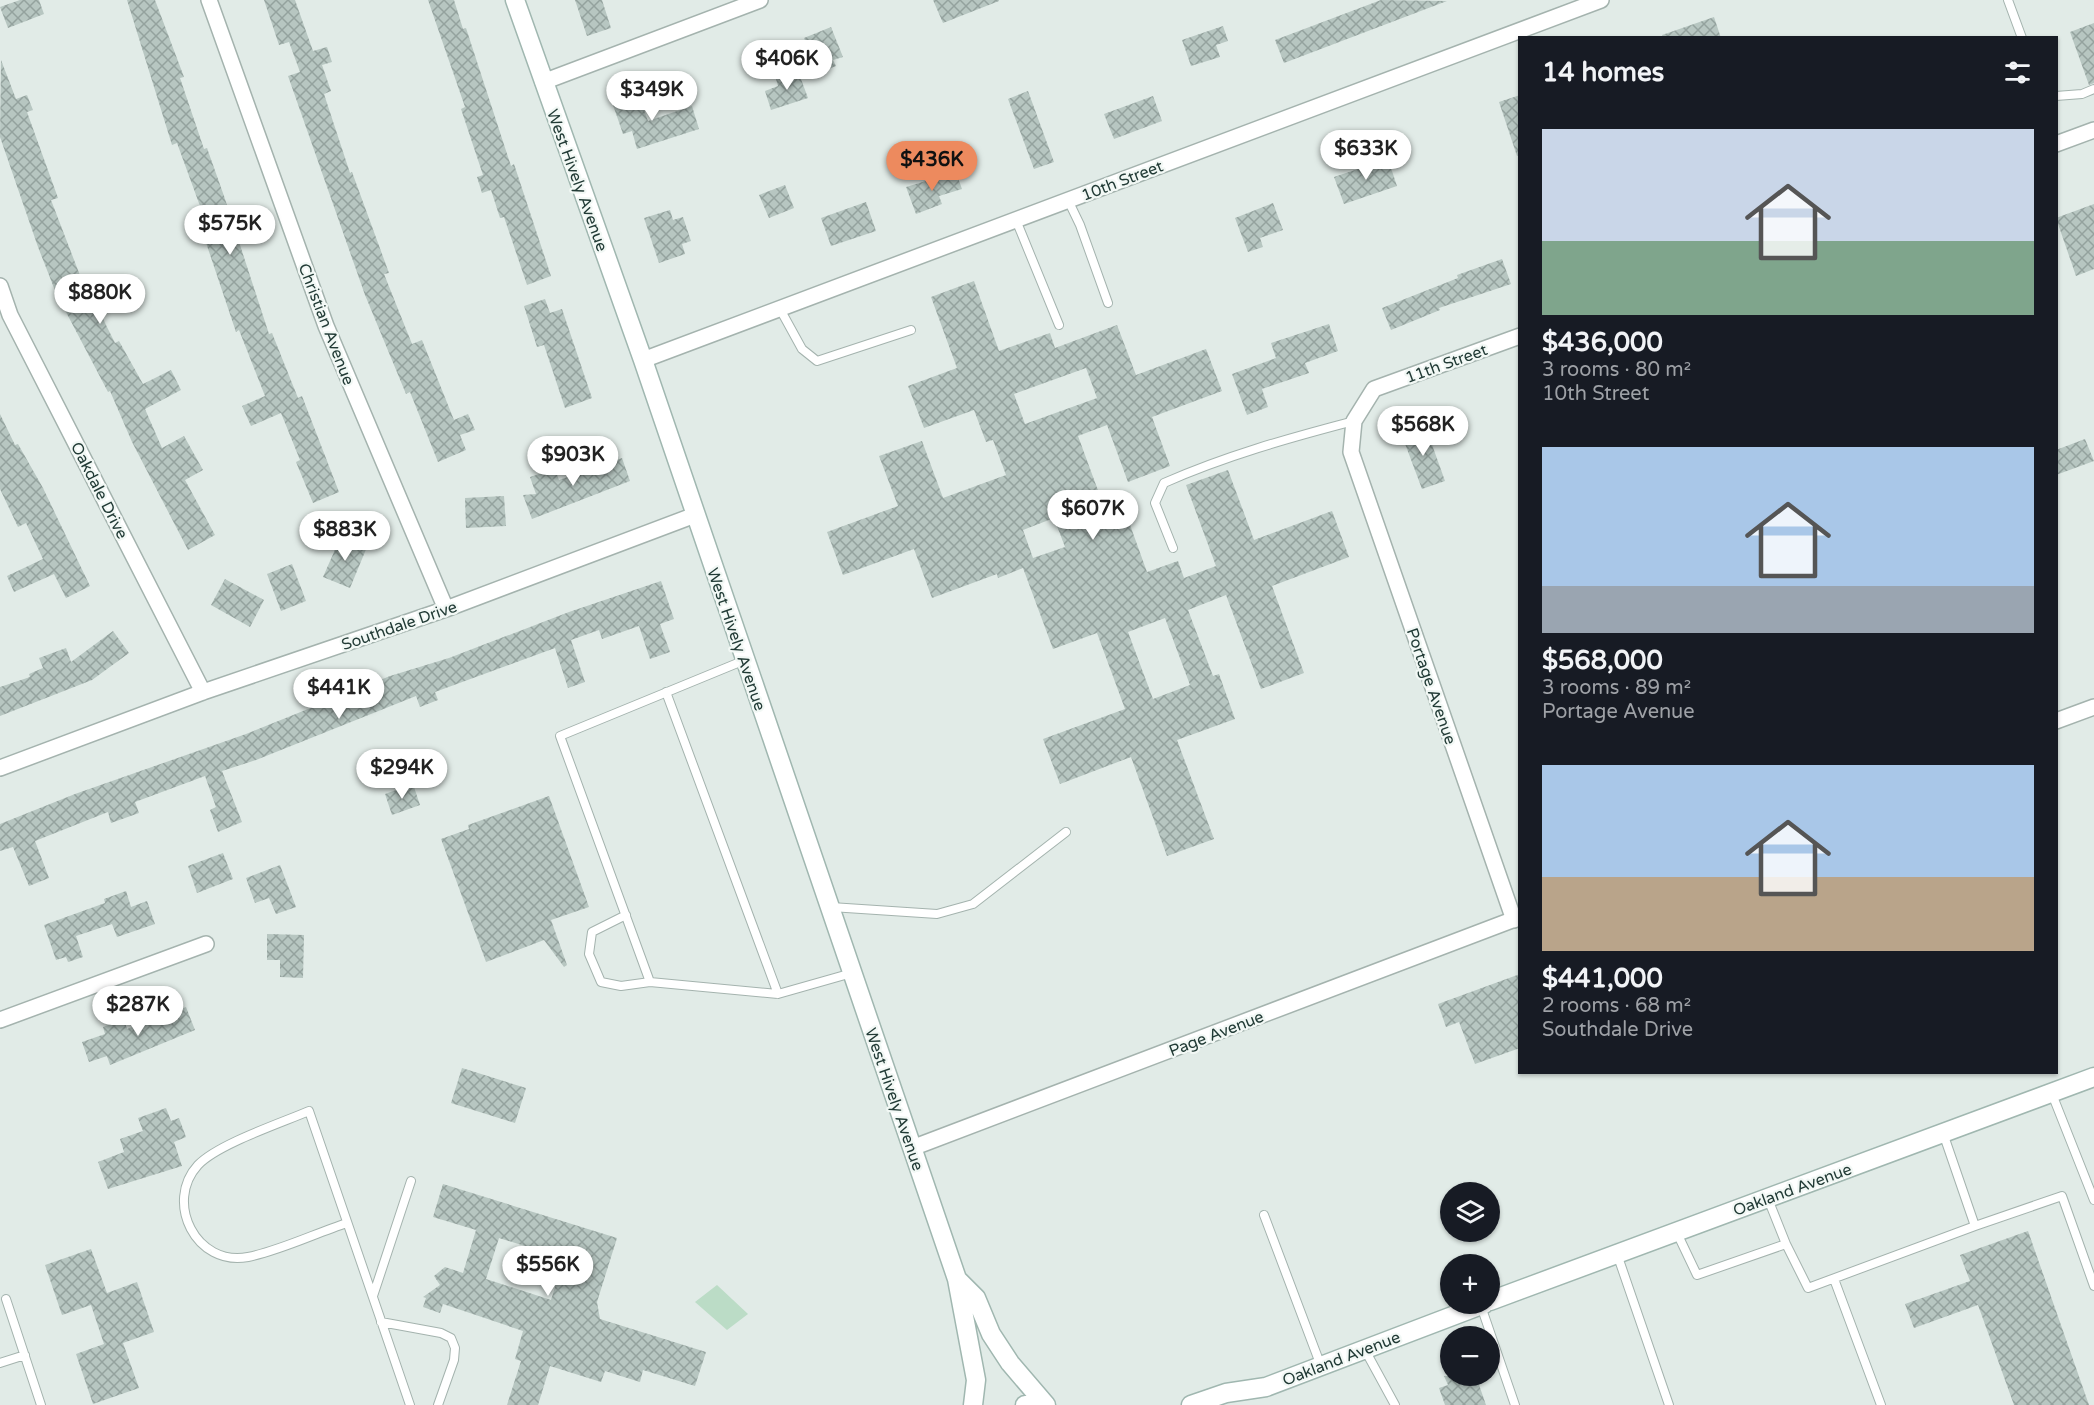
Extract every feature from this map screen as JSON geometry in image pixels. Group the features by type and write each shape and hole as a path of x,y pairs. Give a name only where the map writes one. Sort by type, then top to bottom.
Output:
{"street":[{"name":"Christian Avenue","path":"209,0 326,326 446,609"},
{"name":"West Hively Avenue","path":"515,0 643,360 957,1279 976,1380 973,1405"},
{"path":"543,82 760,0"},
{"name":"10th Street","path":"643,360 1601,0"},
{"path":"2058,143 2094,130"},
{"name":"Oakdale Drive","path":"0,286 10,315 203,692"},
{"name":"11th Street","path":"1354,421 1374,388 1518,337"},
{"name":"Portage Avenue","path":"1354,421 1351,452 1516,918"},
{"name":"Southdale Drive","path":"0,768 203,692 446,609 695,515"},
{"path":"2058,720 2094,707"},
{"name":"Page Avenue","path":"912,1148 1516,918"},
{"path":"0,1020 206,944"},
{"name":"Oakland Avenue","path":"1500,1297 2094,1077"},
{"path":"957,1279 976,1298 991,1334 1010,1363 1046,1405"},
{"name":"Oakland Avenue","path":"1191,1405 1226,1393 1266,1387 1456,1314"},
{"name":"Oakland Avenue","path":"1240,1405 1266,1387"}],"lane":[{"path":"2008,0 2022,36"},
{"path":"2058,96 2082,94 2094,89"},
{"path":"1068,200 1108,303"},
{"path":"1016,220 1059,325"},
{"path":"780,309 802,349 817,361 911,330"},
{"path":"1173,548 1155,503 1164,483 1198,468 1287,439 1354,421"},
{"path":"650,982 560,736 745,660"},
{"path":"666,693 778,994"},
{"path":"829,907 937,914 973,904 1066,832"},
{"path":"626,915 592,932 589,954 601,982 621,986 650,982 778,994 852,973"},
{"path":"2052,1093 2094,1200"},
{"path":"347,1223 246,1257 223,1256 203,1245 189,1227 182,1201 189,1179 200,1164 246,1136 309,1111 410,1405"},
{"path":"1943,1133 1975,1226"},
{"path":"373,1296 411,1181"},
{"path":"1768,1198 1786,1244 1808,1288 2062,1196 2094,1286"},
{"path":"1264,1215 1321,1366"},
{"path":"1677,1232 1697,1275 1786,1244"},
{"path":"1617,1254 1669,1405"},
{"path":"1834,1279 1881,1405"},
{"path":"6,1299 41,1405"},
{"path":"1487,1314 1515,1405"},
{"path":"381,1322 441,1333 451,1338 455,1348 454,1360 438,1405"},
{"path":"1365,1349 1395,1405"},
{"path":"0,1364 25,1355"}],"green space":[{"path":"717,1285 748,1314 727,1330 695,1302"}],"building":[{"path":"20,0 39,0 44,14 8,28 0,7"},
{"path":"127,0 155,0 184,77 180,78 204,149 207,148 224,196 269,334 272,333 298,398 302,396 339,492 313,503 296,462 300,460 281,413 251,426 242,406 265,396 239,330 236,332 198,219 204,217 177,143 172,145"},
{"path":"264,0 295,0 313,51 327,47 332,62 322,65 331,91 324,94 350,173 352,172 389,273 384,274 412,344 422,340 454,420 468,414 475,430 460,435 466,450 438,462 410,392 406,394 365,295 288,76 300,72 289,42 279,45"},
{"path":"428,0 454,0 463,29 466,28 511,166 514,164 551,276 527,285 504,217 500,218 491,190 482,193 477,177 483,175 461,109 465,107"},
{"path":"575,0 602,0 611,28 587,36"},
{"path":"933,0 999,0 999,1 943,23"},
{"path":"1381,0 1447,1 1284,63 1275,40"},
{"path":"1714,17 1720,36 1662,36"},
{"path":"2094,23 2094,83 2089,85 2070,32"},
{"path":"1223,26 1228,41 1216,45 1220,57 1191,66 1182,40"},
{"path":"831,27 843,57 833,60 836,66 818,73 804,38"},
{"path":"1,60 16,99 27,95 33,110 27,112 58,198 51,200 86,291 104,281 115,302 99,311 115,343 119,341 143,384 171,370 181,390 145,409 162,448 184,436 203,470 185,480 215,535 188,550 132,442 110,391 108,392 56,293 38,247 0,137"},
{"path":"798,71 808,98 771,110 765,91 778,86 776,79"},
{"path":"1028,91 1054,162 1034,169 1008,99"},
{"path":"638,93 648,121 692,106 699,129 637,149 632,131 623,134 612,102"},
{"path":"1153,96 1162,121 1114,139 1104,114"},
{"path":"1518,96 1518,156 1517,156 1499,102"},
{"path":"1388,159 1397,186 1344,204 1334,177"},
{"path":"956,172 962,189 939,196 942,204 916,214 906,187"},
{"path":"785,185 794,208 769,218 759,195"},
{"path":"866,202 876,231 831,246 821,218"},
{"path":"1273,203 1283,230 1260,238 1263,247 1248,252 1235,218"},
{"path":"2094,204 2094,269 2076,276 2058,224 2058,217"},
{"path":"670,210 673,220 683,217 691,241 682,244 685,254 659,263 644,218"},
{"path":"1502,259 1511,284 1439,308 1440,310 1391,330 1382,308 1458,278 1457,275"},
{"path":"974,281 999,351 1050,333 1055,348 1117,325 1136,375 1206,349 1222,391 1152,417 1170,466 1128,482 1107,425 1078,436 1103,504 1120,497 1147,572 1178,561 1184,578 1216,566 1186,485 1228,470 1254,540 1332,511 1349,557 1272,586 1304,673 1261,689 1226,595 1188,610 1213,676 1219,674 1235,719 1177,740 1214,839 1167,856 1131,757 1060,784 1043,739 1125,709 1097,633 1053,649 1023,568 998,578 997,574 932,598 914,549 843,575 827,532 898,506 879,456 922,441 943,498 1006,475 993,440 986,442 974,410 924,428 908,386 957,368 931,297","holes":["1086,368 1097,398 1025,424 1014,394","1054,518 1065,547 1033,558 1023,530","1165,618 1190,685 1153,699 1128,632"]},
{"path":"545,299 550,313 562,309 592,398 565,408 544,345 537,347 524,306"},
{"path":"1329,324 1338,351 1305,363 1309,373 1262,389 1268,407 1247,415 1232,374 1276,358 1271,343"},
{"path":"0,414 15,445 18,444 43,488 90,586 66,598 54,574 14,592 7,576 43,559 26,523 18,527 0,489"},
{"path":"1425,425 1445,481 1422,489 1401,433"},
{"path":"2085,439 2094,461 2058,474 2058,449"},
{"path":"622,458 630,481 532,519 523,495 536,494 530,477 555,469 559,480"},
{"path":"504,496 506,526 466,528 465,498"},
{"path":"341,536 367,547 350,588 323,577"},
{"path":"292,564 306,601 281,611 267,574"},
{"path":"225,579 264,600 250,627 211,605"},
{"path":"661,581 674,619 660,624 670,652 650,659 639,626 602,639 599,630 571,640 585,682 568,688 555,648 435,692 438,700 420,707 416,696 256,760 222,771 242,822 218,832 210,810 216,807 205,776 135,802 139,813 111,823 108,812 35,841 49,878 29,886 13,847 0,851 0,824 75,794 246,734 390,676 449,658 569,612"},
{"path":"113,631 129,653 92,680 0,716 0,687 30,677 29,674 43,668 39,658 66,648 71,662"},
{"path":"413,784 420,805 392,815 385,794"},
{"path":"549,796 589,907 551,920 567,965 564,967 544,940 486,962 441,839 469,829 468,825"},
{"path":"223,853 233,879 197,893 188,866"},
{"path":"280,865 296,907 276,914 269,898 255,903 246,878"},
{"path":"126,891 131,907 147,901 155,924 117,937 112,924 76,936 83,957 68,962 66,957 56,960 44,925 105,903 104,899"},
{"path":"267,934 304,935 303,978 280,977 280,960 267,960"},
{"path":"1518,975 1518,1049 1475,1064 1459,1022 1446,1027 1438,1004"},
{"path":"186,1007 195,1030 110,1065 107,1056 89,1062 82,1042 105,1034 103,1027 124,1019 127,1029"},
{"path":"462,1068 526,1088 515,1123 451,1103"},
{"path":"166,1108 171,1121 179,1118 186,1137 174,1142 182,1166 108,1189 98,1162 124,1152 120,1139 143,1131 138,1118"},
{"path":"443,1184 617,1238 597,1302 600,1319 706,1352 695,1386 643,1370 640,1382 605,1371 601,1382 550,1366 538,1405 507,1405 521,1361 515,1359 523,1331 443,1304 440,1313 423,1307 426,1298 423,1297 440,1285 434,1276 445,1267 463,1273 476,1230 433,1217","holes":["499,1238 564,1258 551,1300 486,1279"]},
{"path":"2028,1231 2089,1405 2014,1405 1978,1305 1914,1328 1905,1304 1970,1281 1960,1255"},
{"path":"91,1249 107,1293 137,1282 154,1332 123,1343 139,1388 93,1404 76,1354 104,1344 91,1305 62,1315 45,1265"},
{"path":"1479,1386 1486,1405 1445,1405 1439,1388"}]}
